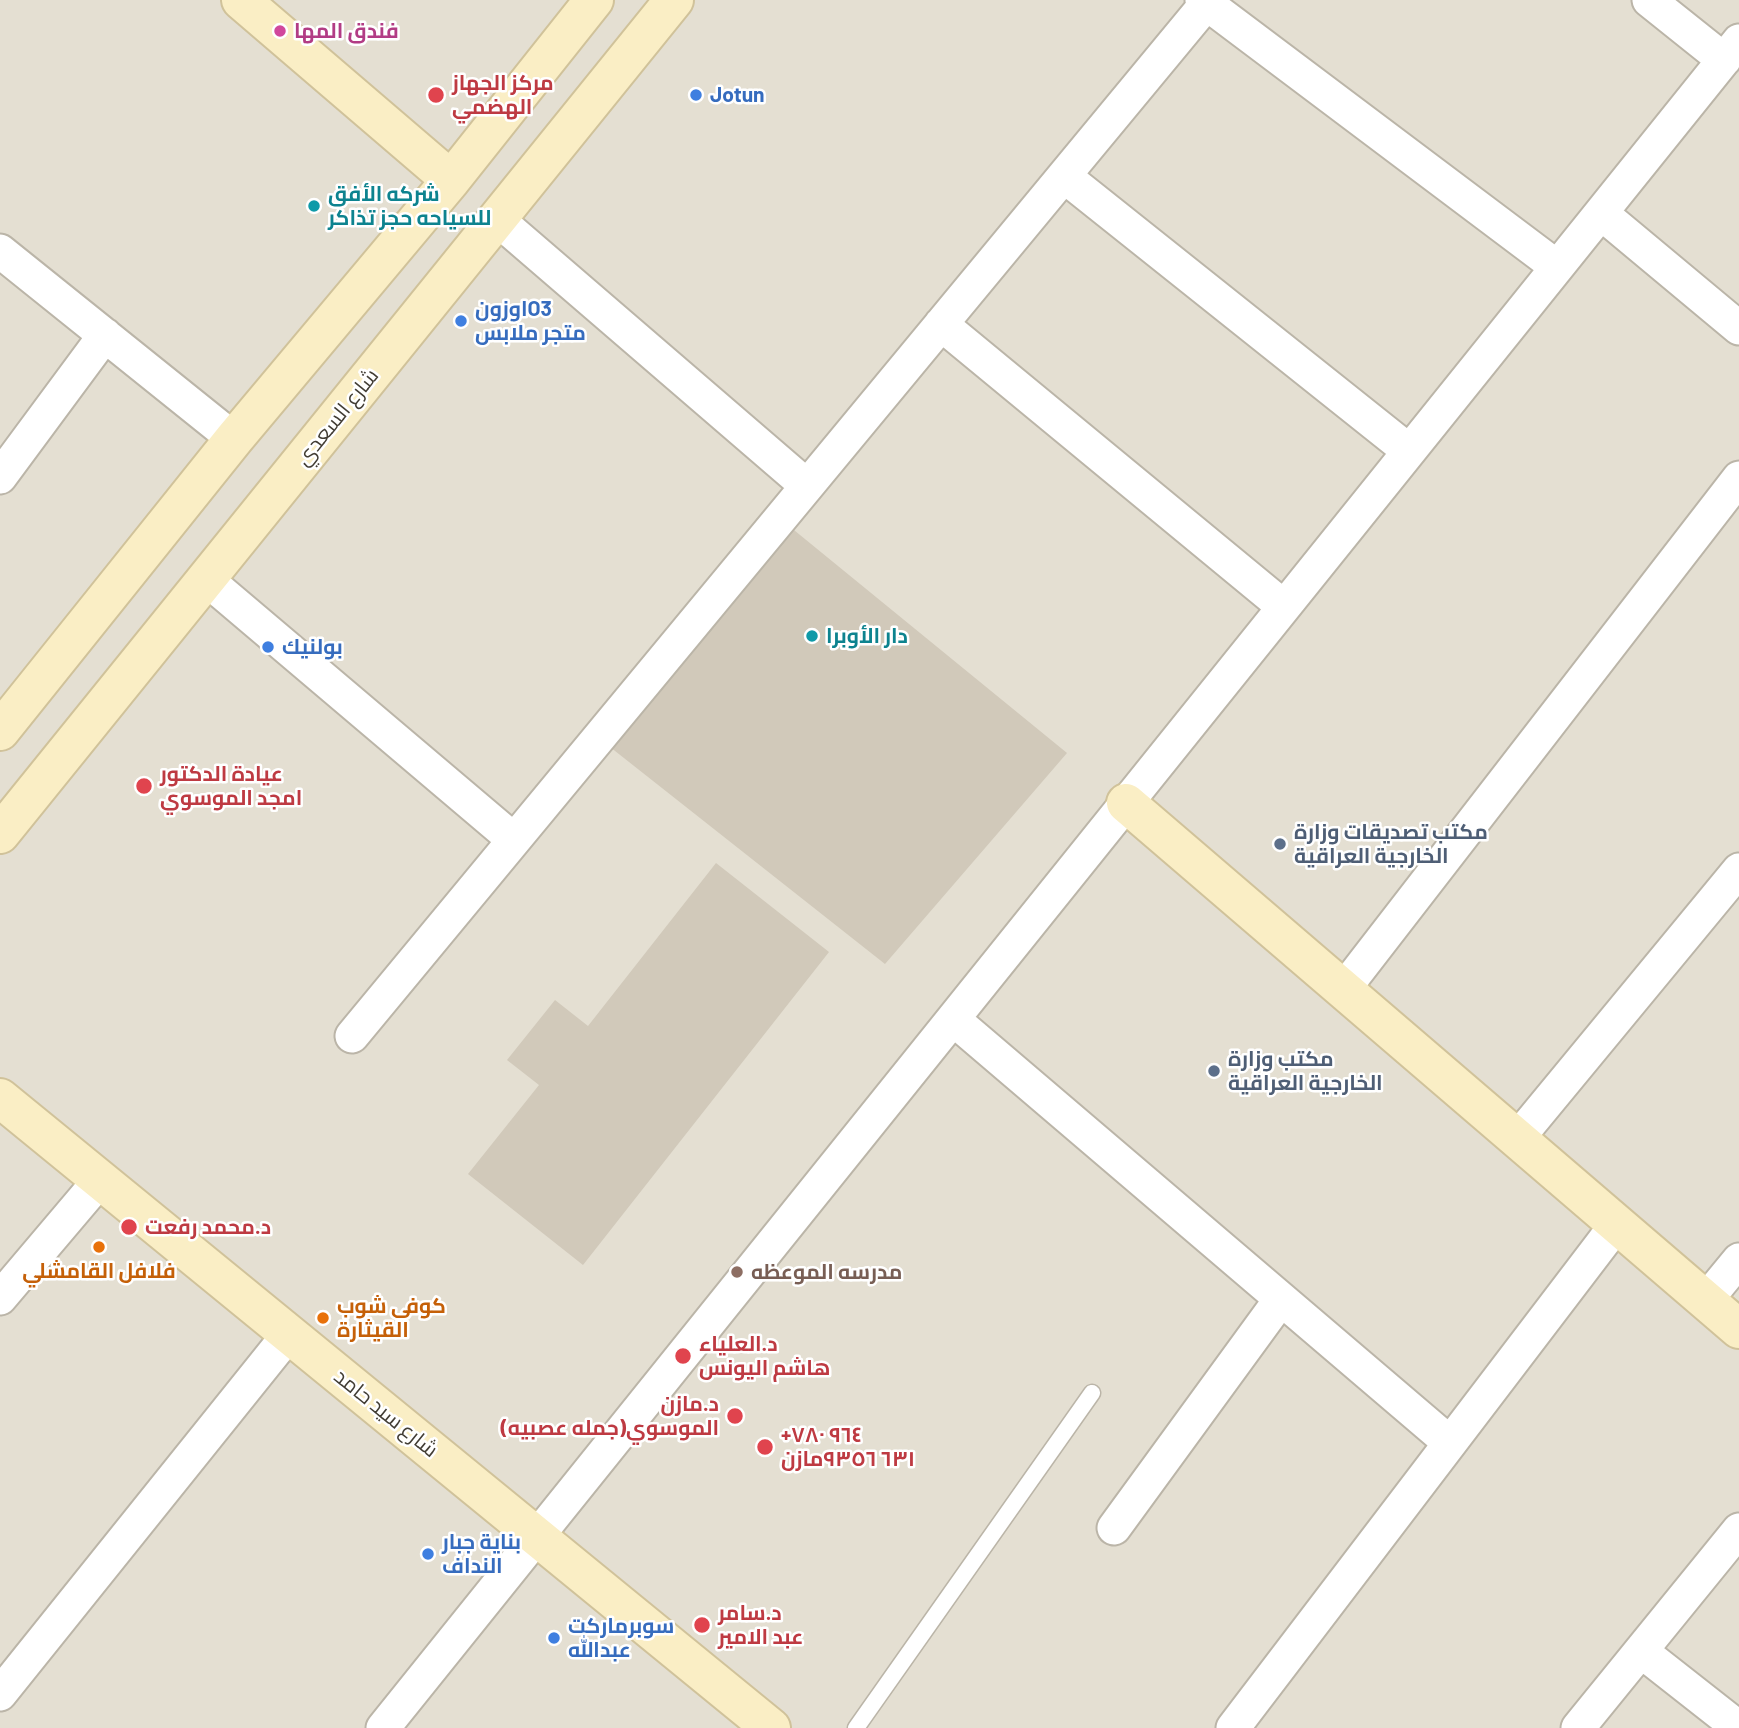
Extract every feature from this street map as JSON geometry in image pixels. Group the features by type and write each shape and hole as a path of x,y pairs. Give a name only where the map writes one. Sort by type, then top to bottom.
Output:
{"street":[{"path":"241,0 451,180"},
{"path":"0,731 234,439 451,180 594,0"},
{"name":"شارع السعدي","path":"0,834 674,0"},
{"path":"383,1728 1731,50 1649,0"},
{"path":"352,1036 1205,2 1557,267"},
{"path":"1064,176 1409,451"},
{"path":"1601,213 1739,328"},
{"path":"497,219 807,486"},
{"path":"0,251 234,439"},
{"path":"942,324 1284,607"},
{"path":"0,477 105,335"},
{"path":"1343,990 1739,478"},
{"path":"206,579 514,840"},
{"path":"1126,803 1739,1329"},
{"path":"1517,1139 1739,870"},
{"path":"953,1019 1450,1443"},
{"name":"شارع سيد حامد","path":"0,1098 771,1728"},
{"path":"0,1298 100,1180"},
{"path":"1233,1728 1617,1224"},
{"path":"1706,1300 1739,1260"},
{"path":"1114,1528 1280,1299"},
{"path":"0,1695 289,1334"},
{"path":"1578,1728 1739,1530"},
{"path":"1641,1651 1739,1728"}],"lane":[{"path":"856,1728 1092,1393"}],"shaded area":[{"path":"0,0 1739,0 1739,1728 0,1728"}],"building":[{"name":"دار الأوبرا","path":"789,526 1067,753 885,964 610,747"},
{"path":"716,863 829,952 583,1265 468,1174 539,1085 507,1060 555,1000 588,1026"}],"place":[{"name":"فندق المها","path":"280,31"},
{"name":"مركز الجهاز الهضمي","path":"436,95"},
{"name":"Jotun","path":"696,95"},
{"name":"شركه الأفق للسياحه حجز تذاكر","path":"314,206"},
{"name":"اوزونO3 متجر ملابس","path":"461,321"},
{"name":"دار الأوبرا","path":"812,636"},
{"name":"بولنيك","path":"268,647"},
{"name":"عيادة الدكتور امجد الموسوي","path":"144,786"},
{"name":"مكتب تصديقات وزارة الخارجية العراقية","path":"1280,844"},
{"name":"مكتب وزارة الخارجية العراقية","path":"1214,1071"},
{"name":"د.محمد رفعت","path":"129,1227"},
{"name":"فلافل القامشلي","path":"99,1247"},
{"name":"مدرسه الموعظه","path":"737,1272"},
{"name":"كوفي شوب القيثارة","path":"323,1318"},
{"name":"د.العلياء هاشم اليونس","path":"683,1356"},
{"name":"د.مازن الموسوي(جمله عصبيه)","path":"735,1416"},
{"name":"+٩٦٤ ٧٨٠ ٦٣١ ٩٣٥٦مازن","path":"765,1447"},
{"name":"بناية جبار النداف","path":"428,1554"},
{"name":"د.سامر عبد الامير","path":"702,1625"},
{"name":"سوبرماركت عبدالله","path":"554,1638"}]}
